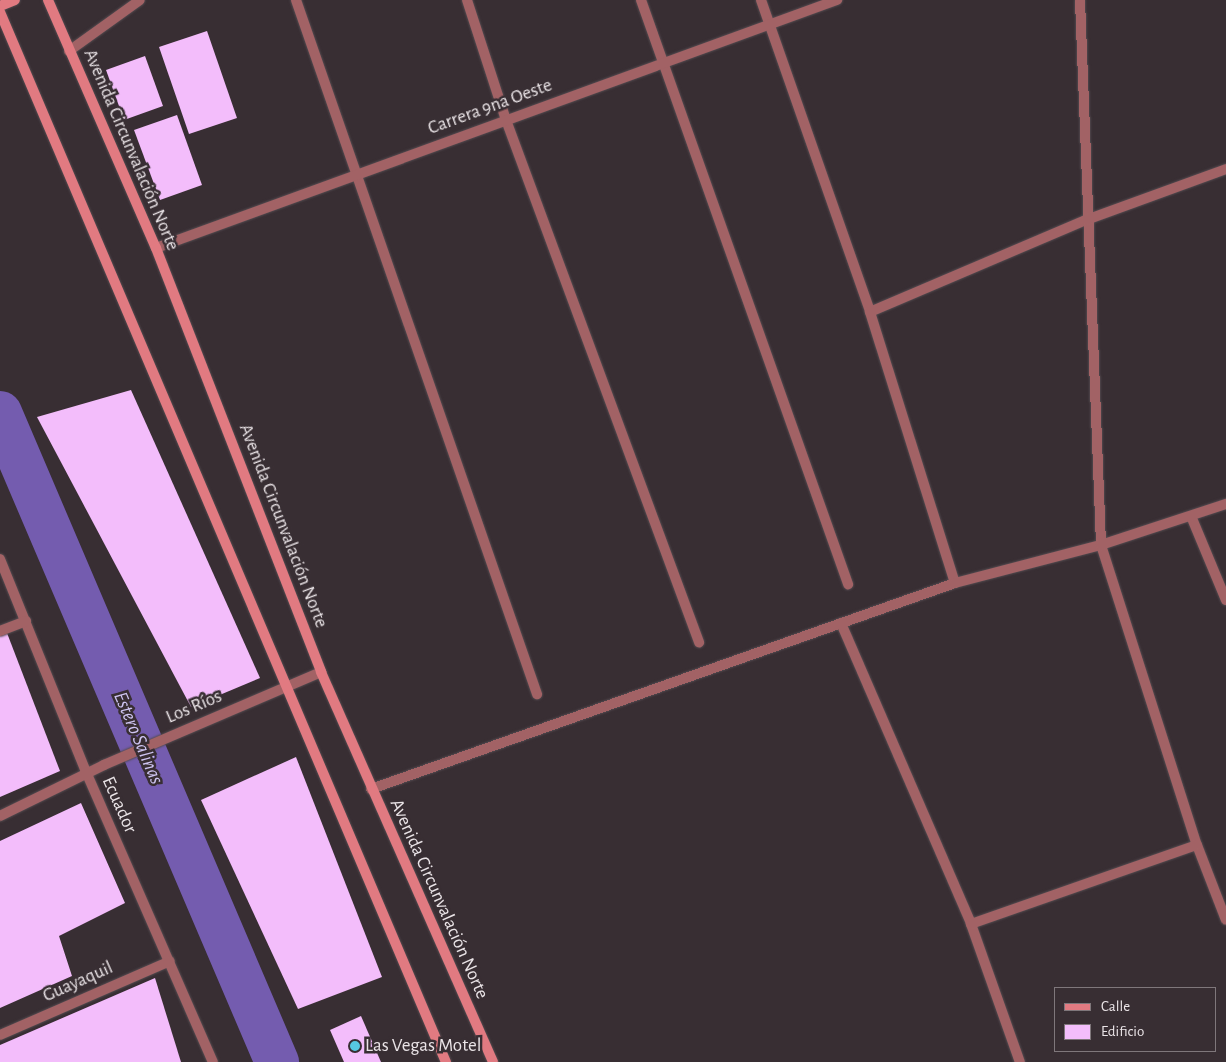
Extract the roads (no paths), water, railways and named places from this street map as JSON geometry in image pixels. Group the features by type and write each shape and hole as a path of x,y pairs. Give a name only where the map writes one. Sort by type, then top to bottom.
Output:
{"main road":[{"path":"0,6 15,0"},
{"name":"Avenida Circunvalación Norte","path":"48,0 156,248 321,672 371,790 493,1062"},
{"path":"0,12 289,687 446,1062"}],"street":[{"path":"69,51 140,0"},
{"path":"296,0 537,694"},
{"path":"467,0 506,120 699,642"},
{"path":"641,0 848,584"},
{"path":"761,0 870,312 955,583"},
{"name":"Carrera 9na Oeste","path":"156,248 837,0"},
{"path":"1080,0 1086,220 1101,545 1197,845 1226,920"},
{"path":"870,312 1086,220 1226,169"},
{"path":"371,790 955,583 1101,545 1226,504"},
{"path":"1191,516 1226,600"},
{"name":"Ecuador","path":"0,559 87,774 213,1062"},
{"path":"0,632 26,621"},
{"path":"841,623 971,924 1020,1062"},
{"name":"Los Ríos","path":"0,816 104,766 321,672"},
{"path":"971,924 1197,845"},
{"name":"Guayaquil","path":"0,1035 170,961"}],"waterway":[{"name":"Estero Salinas","path":"0,413 277,1062"}],"place":[{"name":"Las Vegas Motel","path":"355,1046"}]}
